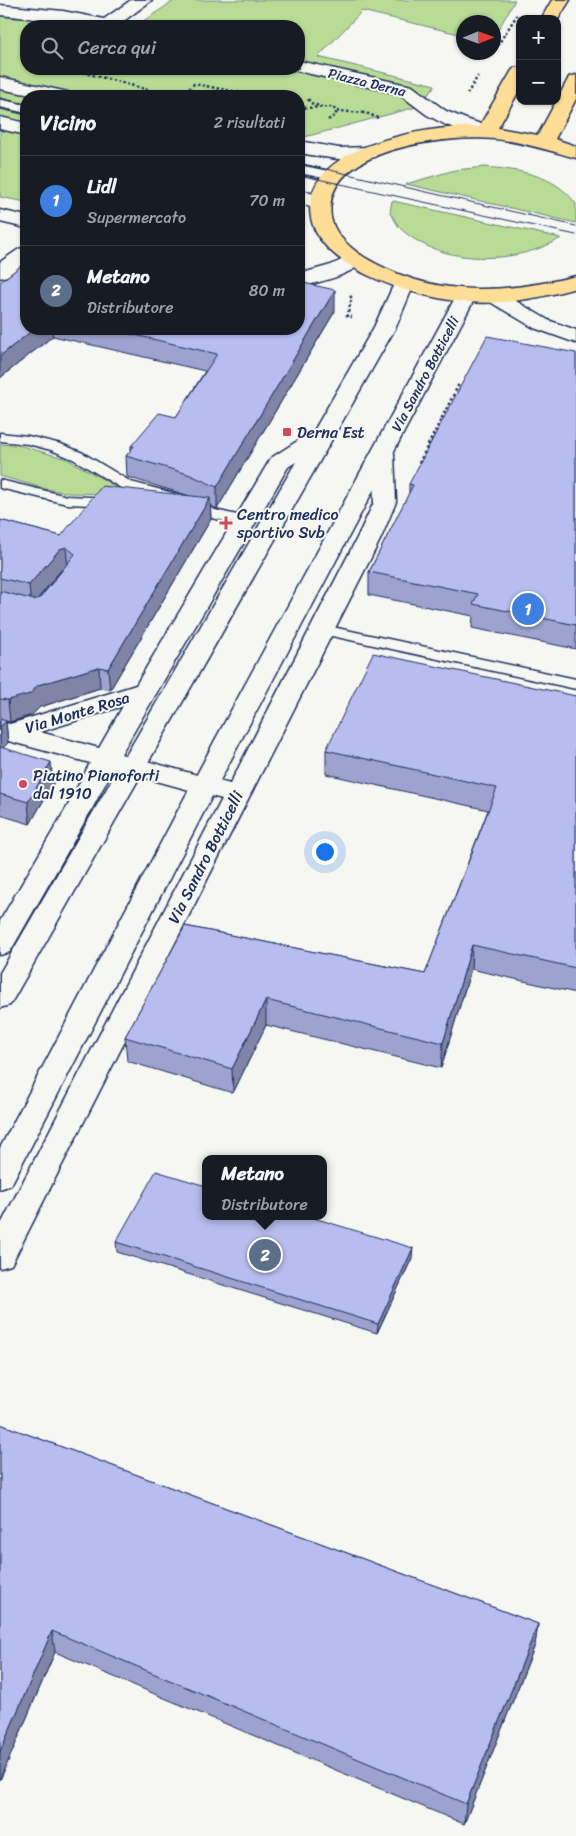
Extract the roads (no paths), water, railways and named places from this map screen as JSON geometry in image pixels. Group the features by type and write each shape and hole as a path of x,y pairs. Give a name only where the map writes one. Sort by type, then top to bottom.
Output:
{"main road":[{"path":"552,15 561,0"},
{"path":"486,132 516,79"},
{"path":"544,143 576,81"},
{"name":"Piazza Derna","path":"321,205 325,189 334,176 346,166 368,153 390,144 416,137 454,132 486,132 574,150"},
{"path":"321,205 323,221 330,237 339,248 354,260 404,284 466,296 538,291 576,282"}],"street":[{"path":"117,20 143,0"},
{"path":"0,10 50,14 83,20"},
{"name":"Piazza Derna","path":"305,67 405,90 415,94 429,108 460,124 486,132"},
{"path":"0,83 33,90"},
{"path":"0,123 20,128"},
{"path":"305,148 339,154 368,153"},
{"path":"305,197 321,205"},
{"path":"0,216 20,221"},
{"path":"0,272 20,257"},
{"path":"305,279 338,269 354,260"},
{"path":"0,998 385,327 404,284"},
{"path":"492,295 541,324 576,337"},
{"name":"Via Sandro Botticelli","path":"0,1176 204,786 466,296"},
{"path":"0,945 80,807 105,759 279,463 324,434"},
{"name":"Via Sandro Botticelli","path":"0,1256 236,794 323,630 385,502 383,452"},
{"name":"Via Monte Rosa","path":"5,731 145,691"},
{"name":"Via Monte Rosa","path":"5,731 131,767 236,794"}],"lane":[{"path":"0,103 20,108"},
{"path":"305,170 334,176"},
{"path":"0,437 28,440 56,447 78,456 126,485 183,500 211,514"},
{"path":"0,484 67,500 126,503"},
{"path":"149,506 191,513 211,514 245,521"},
{"path":"323,630 576,684"}],"tram line":[{"path":"0,99 20,103"},
{"path":"0,109 20,114"},
{"path":"305,164 576,226"},
{"path":"305,176 576,235"}],"place":[{"name":"Derna Est","path":"287,432"},
{"name":"Centro medico sportivo Svb","path":"226,523"},
{"name":"Lidl","path":"528,609"},
{"name":"Piatino Pianoforti dal 1910","path":"23,784"},
{"name":"Metano","path":"265,1255"}]}
